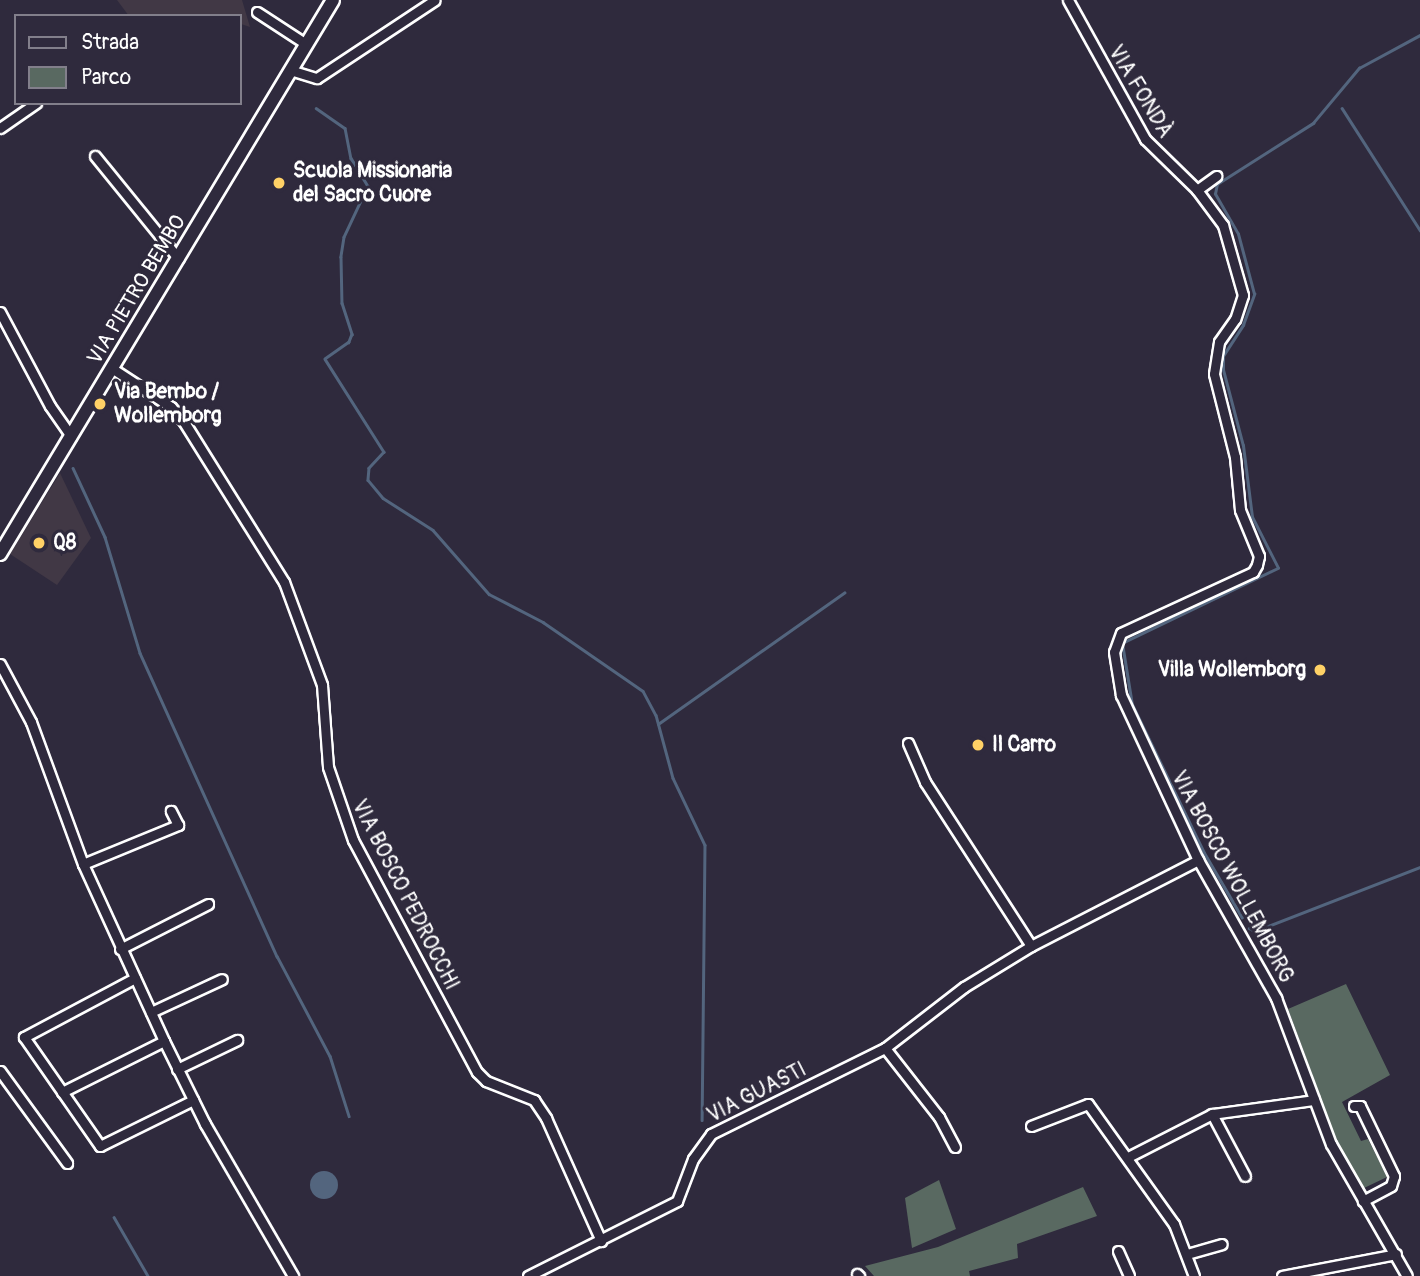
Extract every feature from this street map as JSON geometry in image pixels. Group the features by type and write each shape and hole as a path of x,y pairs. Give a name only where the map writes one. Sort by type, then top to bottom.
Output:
{"main road":[{"name":"VIA PIETRO BEMBO","path":"0,554 333,0"}],"street":[{"path":"290,70 317,78 435,0"},
{"name":"VIA FONDÀ","path":"1068,0 1135,124 1159,157 1196,190"},
{"path":"257,12 306,44"},
{"path":"0,128 33,105"},
{"path":"95,156 178,258"},
{"path":"1196,190 1216,176"},
{"name":"VIA BOSCO WOLLEMBORG","path":"1196,190 1227,232 1243,287 1241,307 1214,357 1214,374 1235,457 1240,510 1259,555 1253,572 1125,630 1114,652 1129,716 1198,860 1263,970 1331,1144 1407,1276"},
{"path":"0,312 50,406 71,436"},
{"name":"VIA BOSCO PEDROCCHI","path":"113,369 172,407 285,582 322,685 328,767 353,840 477,1072 486,1081 534,1100 546,1118 601,1241"},
{"path":"0,664 31,722 83,864 163,1041 193,1100 293,1276"},
{"path":"908,743 925,782 1031,946"},
{"path":"83,864 178,825 171,811"},
{"name":"VIA GUASTI","path":"528,1276 677,1201 693,1159 711,1134 885,1048 964,988 1031,946 1198,860"},
{"path":"120,949 208,904"},
{"path":"135,978 24,1037 100,1146 193,1100"},
{"path":"151,1012 222,979"},
{"path":"177,1069 237,1040"},
{"path":"62,1092 163,1041"},
{"path":"885,1048 939,1117 955,1147"},
{"path":"0,1071 67,1163"},
{"path":"1128,1157 1212,1114 1314,1100"},
{"path":"1031,1126 1088,1104 1174,1224 1194,1276"},
{"path":"1354,1106 1360,1106 1394,1176 1391,1186 1363,1201"},
{"path":"1212,1114 1245,1176"},
{"path":"1187,1254 1222,1244"},
{"path":"1118,1251 1129,1276"},
{"path":"1282,1276 1395,1254"}],"shaded area":[{"path":"117,0 242,0 250,27 242,24 242,14 128,14"},
{"path":"60,473 91,538 57,585 10,554"}],"green space":[{"path":"1346,984 1390,1075 1342,1102 1361,1141 1368,1139 1387,1177 1362,1189 1335,1136 1288,1009"},
{"path":"939,1180 956,1229 912,1248 905,1198"},
{"path":"1083,1187 1097,1216 1017,1244 1018,1258 969,1271 970,1276 874,1276 865,1266 938,1247"}],"water":[{"path":"324,1171 334,1175 338,1185 334,1195 324,1199 314,1195 310,1185 314,1175"}],"waterway":[{"path":"1242,918 1204,853 1132,705 1122,643 1278,568 1252,517 1243,446 1223,370 1223,356 1243,325 1254,294 1238,234 1215,194 1217,184 1313,123 1359,68 1420,35"},
{"path":"316,108 345,128 351,158 368,186 344,237 341,257 342,303 352,334 349,342 325,359 384,452 369,468 368,480 383,498 433,530 489,594 543,622 643,691 656,715 673,778 705,845 702,1120"},
{"path":"1342,108 1420,230"},
{"path":"73,468 105,537 140,653 277,956 330,1056 349,1116"},
{"path":"658,724 844,593"},
{"path":"1249,928 1255,931 1420,867"},
{"path":"114,1217 148,1276"}],"place":[{"name":"Scuola Missionaria del Sacro Cuore","path":"279,183"},
{"name":"Via Bembo / Wollemborg","path":"100,404"},
{"name":"Q8","path":"39,543"},
{"name":"Villa Wollemborg","path":"1320,670"},
{"name":"Il Carro","path":"978,745"}]}
